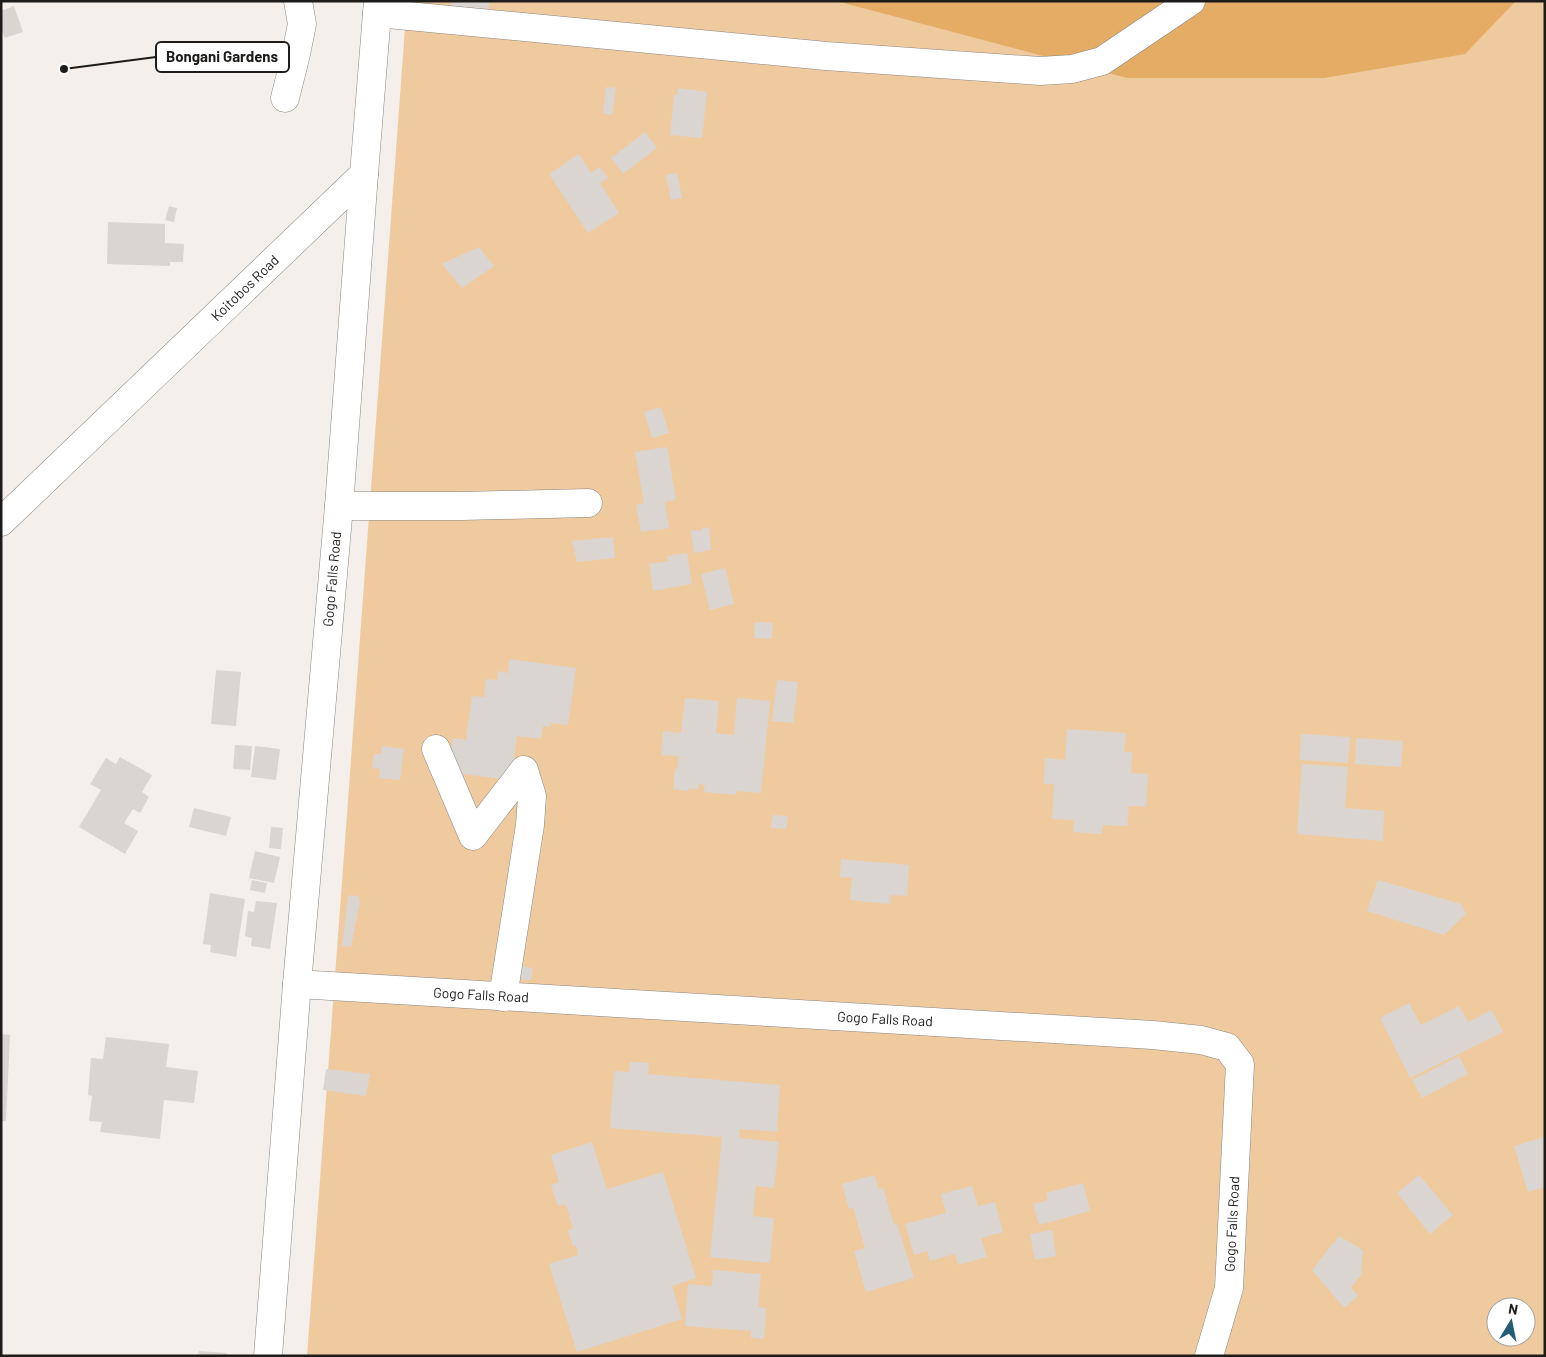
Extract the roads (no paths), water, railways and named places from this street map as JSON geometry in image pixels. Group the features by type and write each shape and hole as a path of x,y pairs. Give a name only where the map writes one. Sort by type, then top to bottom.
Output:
{"street":[{"path":"285,98 302,24 298,1"},
{"path":"364,174 377,7 826,56 1040,71 1072,69 1102,61 1191,1"},
{"name":"Gogo Falls Road","path":"268,1356 297,984 339,506 364,174"},
{"name":"Koitobos Road","path":"1,522 364,174"},
{"path":"339,506 588,503"},
{"path":"436,750 473,836 524,770 532,796 530,824 504,997"},
{"name":"Gogo Falls Road","path":"297,984 1153,1035 1201,1040 1227,1047 1240,1064 1229,1288 1209,1356"}],"place":[{"name":"Bongani Gardens","path":"64,69"}]}
